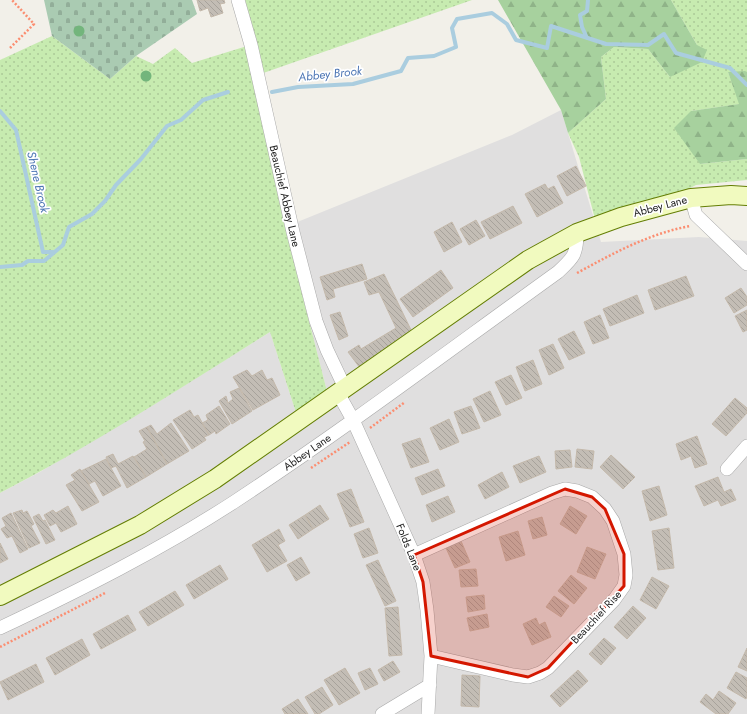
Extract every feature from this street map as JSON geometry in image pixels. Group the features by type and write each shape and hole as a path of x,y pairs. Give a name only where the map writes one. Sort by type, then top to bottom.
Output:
{"main road":[{"name":"Abbey Lane","path":"0,596 140,525 215,479 528,260 577,233 620,217 691,198 731,195 747,196"}],"street":[{"name":"Beauchief Abbey Lane","path":"238,0 251,45 293,232 316,321 342,391"},
{"path":"691,198 696,215 747,264"},
{"name":"Abbey Lane","path":"0,628 86,586 161,546 234,502 353,420 558,272 571,260 577,248 577,233"},
{"name":"Folds Lane","path":"342,391 353,420 414,555 423,582 432,656 428,714"},
{"path":"728,470 747,446"},
{"name":"Beauchief Rise","path":"414,555 552,493 565,489 577,491 592,498 605,509 613,521 624,554 626,575 624,586 614,600 548,668 540,673 528,677 513,675 432,656"},
{"path":"382,714 430,685"}],"path":[{"path":"10,48 34,24 12,0"}],"highlighted area":[{"path":"565,489 592,497 605,509 624,554 624,586 548,668 528,677 431,656 423,582 414,555"}],"shaded area":[{"path":"561,110 601,242 699,237 747,241 747,714 0,714 0,493 38,473 153,405 270,332 300,425 330,403 285,227 512,135"}],"green space":[{"path":"44,0 192,0 197,14 136,56 110,79 52,36"},
{"path":"245,0 472,0 252,77 285,227 330,403 300,425 270,332 103,436 0,493 0,60 52,36 110,79 136,56 153,64 175,48 192,63 257,43"},
{"path":"498,0 671,0 697,45 707,50 702,62 670,77 648,49 614,47 601,57 606,99 568,133 561,110"},
{"path":"671,0 747,0 747,72 728,72 740,104 691,111 700,164 747,159 747,180 696,185 599,235 579,157 568,133 606,99 601,57 614,47 648,49 670,77 697,45"},
{"path":"728,72 747,72 747,159 700,164 674,128 691,111 739,104"}],"building":[{"path":"197,0 224,0 225,3 220,4 223,13 211,17 208,8 200,11"},
{"path":"576,166 586,186 567,196 557,176"},
{"path":"545,184 548,189 554,186 563,203 537,217 525,194"},
{"path":"513,206 522,223 490,239 481,222"},
{"path":"476,220 485,236 469,245 460,229"},
{"path":"452,222 462,242 444,252 434,232"},
{"path":"362,264 367,279 333,289 335,297 327,300 320,277"},
{"path":"441,270 453,288 413,317 400,299"},
{"path":"384,274 412,332 360,368 348,352 359,345 361,349 396,328 379,292 369,295 364,282"},
{"path":"686,276 694,296 655,310 648,290"},
{"path":"741,288 747,297 747,305 734,313 725,298"},
{"path":"637,295 644,313 610,326 603,309"},
{"path":"747,310 747,330 743,332 735,316"},
{"path":"340,312 348,336 339,340 330,315"},
{"path":"600,315 609,338 593,344 584,322"},
{"path":"574,331 585,353 569,360 558,339"},
{"path":"553,344 564,368 549,375 539,350"},
{"path":"533,360 542,384 525,391 516,367"},
{"path":"247,370 252,376 262,370 267,380 272,378 280,395 253,410 233,377"},
{"path":"511,375 522,398 506,405 495,382"},
{"path":"239,388 252,411 232,424 219,401 226,396 228,403 233,399 230,392"},
{"path":"490,391 501,415 484,422 473,399"},
{"path":"735,398 747,408 747,413 726,436 712,424"},
{"path":"219,406 230,424 216,434 215,431 209,435 202,423 208,420 206,415"},
{"path":"471,406 480,428 462,434 454,412"},
{"path":"190,410 194,417 198,415 209,435 204,437 206,440 192,449 173,420"},
{"path":"449,419 459,442 440,450 430,428"},
{"path":"171,423 189,451 167,464 147,427 151,425 157,434"},
{"path":"147,427 167,464 146,477 134,457 147,449 143,442 145,441 139,431"},
{"path":"697,436 707,464 695,468 691,456 681,460 676,444"},
{"path":"420,438 429,462 411,468 402,444"},
{"path":"577,449 594,451 592,469 575,467"},
{"path":"570,450 572,467 556,469 555,451"},
{"path":"113,454 118,464 133,456 146,477 127,488 116,466 111,468 106,457"},
{"path":"611,455 635,477 623,489 600,467"},
{"path":"539,456 546,472 520,483 513,466"},
{"path":"106,459 121,486 103,496 95,481 89,484 81,471"},
{"path":"80,469 99,502 82,511 66,485 75,480 71,475"},
{"path":"438,469 445,486 422,495 415,478"},
{"path":"502,472 509,487 485,499 478,485"},
{"path":"718,477 724,492 731,489 736,500 721,506 718,500 704,506 695,486"},
{"path":"659,486 667,515 650,521 642,491"},
{"path":"351,489 364,522 350,527 337,494"},
{"path":"448,496 455,512 432,522 426,505"},
{"path":"320,505 329,519 313,529 305,515"},
{"path":"68,506 77,524 61,532 56,523 50,526 44,515 53,510 56,513"},
{"path":"570,506 587,516 576,534 560,524"},
{"path":"22,510 23,513 27,511 34,524 31,526 40,543 29,548 13,513"},
{"path":"11,513 28,549 20,553 12,536 7,538 1,529 6,526 2,518"},
{"path":"39,514 43,521 45,520 55,540 46,544 33,517"},
{"path":"305,515 313,529 298,539 289,525"},
{"path":"542,517 547,535 533,539 528,521"},
{"path":"369,528 378,553 363,558 354,534"},
{"path":"669,528 674,568 658,570 652,531"},
{"path":"279,529 285,541 278,545 287,561 267,572 252,545"},
{"path":"518,531 525,555 506,561 499,537"},
{"path":"461,541 470,562 455,568 446,548"},
{"path":"0,543 8,559 0,563"},
{"path":"587,547 606,554 595,579 577,572"},
{"path":"301,557 310,573 296,581 287,565"},
{"path":"378,560 396,601 385,606 366,565"},
{"path":"220,565 228,579 194,599 186,585"},
{"path":"476,569 478,586 461,587 459,570"},
{"path":"571,575 587,588 574,604 558,591"},
{"path":"652,577 669,586 656,609 640,600"},
{"path":"175,591 184,605 148,626 139,612"},
{"path":"484,595 485,609 468,612 466,597"},
{"path":"554,596 569,606 561,617 546,607"},
{"path":"633,606 646,618 627,639 614,627"},
{"path":"398,607 402,655 389,656 385,608"},
{"path":"487,614 489,627 470,631 467,618"},
{"path":"128,615 136,630 101,649 93,634"},
{"path":"536,618 539,625 545,622 551,637 532,645 523,624"},
{"path":"604,638 616,648 601,665 589,654"},
{"path":"82,639 90,655 55,675 46,658"},
{"path":"747,648 747,671 738,667"},
{"path":"393,661 400,672 384,681 378,670"},
{"path":"36,664 44,682 8,700 0,682"},
{"path":"345,668 360,693 339,705 324,680"},
{"path":"370,668 378,684 365,690 358,673"},
{"path":"578,670 588,681 560,707 550,696"},
{"path":"736,672 747,678 746,699 727,688"},
{"path":"462,675 480,676 479,707 461,706"},
{"path":"322,687 333,705 319,714 315,714 305,697"},
{"path":"719,691 736,703 728,714 716,714 700,702 706,694 713,700"},
{"path":"298,699 308,714 285,714 282,709"}],"waterway":[{"path":"587,38 582,27 580,15 587,11 588,0"},
{"name":"Abbey Brook","path":"272,92 298,87 353,84 401,71 408,58 434,56 456,47 452,28 457,19 492,13 507,24 516,40 547,48 551,26 606,44 648,45 664,34 676,53 730,68 747,85"},
{"name":"Abbey Brook","path":"0,267 22,265 28,261 44,261 63,245 69,227 92,214 105,201 116,185 141,159 167,126 181,120 203,100 228,92"},
{"name":"Shene Brook","path":"0,111 16,130 43,252 53,252"}]}
